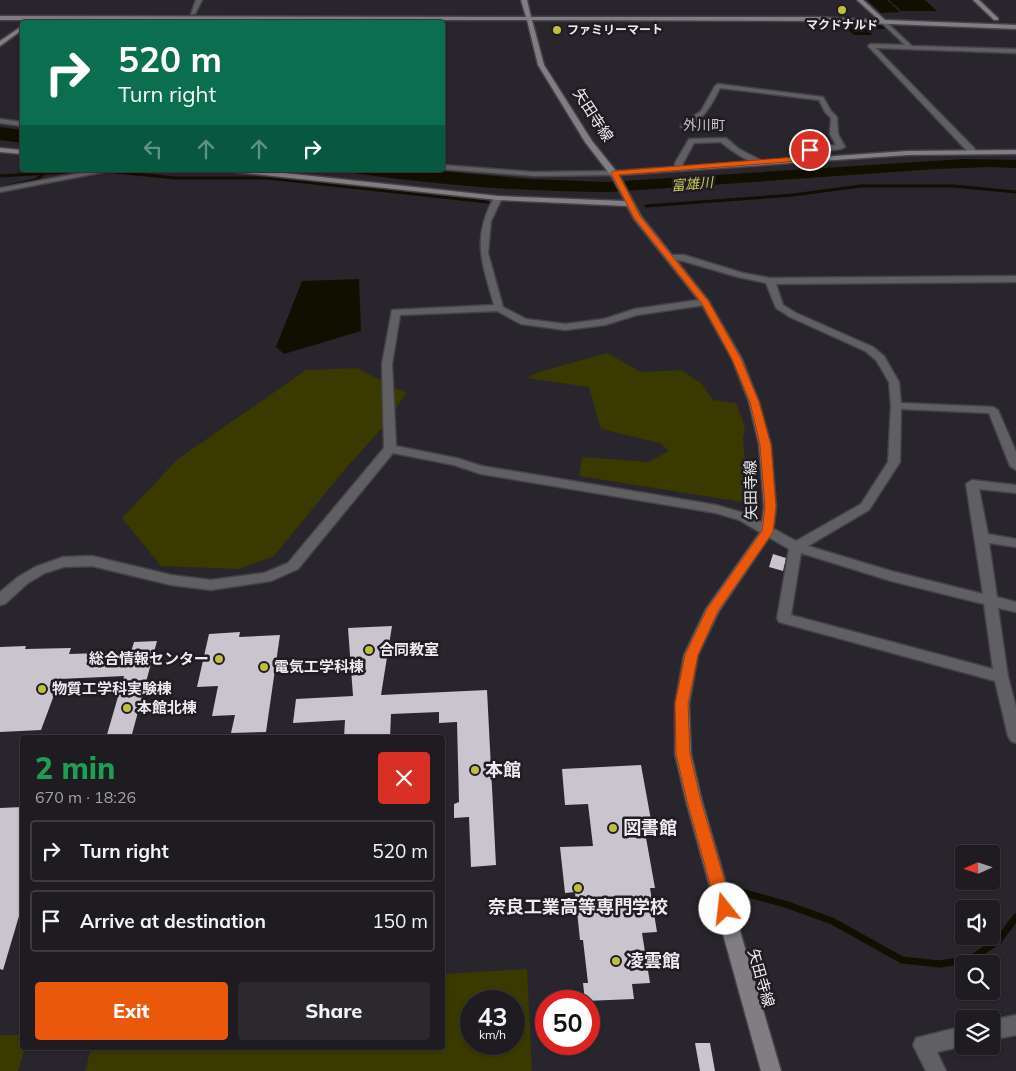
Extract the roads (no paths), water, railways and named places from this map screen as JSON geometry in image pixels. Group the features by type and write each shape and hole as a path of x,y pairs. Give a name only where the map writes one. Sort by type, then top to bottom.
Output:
{"main road":[{"name":"矢田寺線","path":"524,0 541,65 589,142 615,175 637,217 705,302 737,359 754,402 766,445 770,507 767,532 713,609 692,655 682,704 683,754 694,801 771,1071"},
{"path":"860,0 884,21"},
{"path":"976,0 996,19"},
{"path":"0,13 36,19 49,13 193,13 815,19 1016,27"},
{"path":"0,18 812,14 976,18"},
{"path":"986,18 1006,19"},
{"path":"0,44 20,29"},
{"path":"0,50 20,37"},
{"path":"0,150 20,152"},
{"path":"615,175 799,159 972,151 1016,152"},
{"path":"254,172 498,198 630,201"}],"street":[{"path":"193,13 199,0"},
{"path":"884,21 910,47"},
{"path":"972,151 870,46 1016,51"},
{"path":"683,126 704,112 718,86 821,98 828,112 834,116 834,134 841,147 810,150 800,156 799,159"},
{"path":"0,121 20,124"},
{"path":"679,168 679,163 692,141 714,139 723,140 736,152 760,162"},
{"path":"445,167 534,174 615,175"},
{"path":"0,190 99,172"},
{"path":"498,198 487,221 484,253 499,308"},
{"path":"669,257 684,258 741,276 770,281 1016,279"},
{"path":"770,281 779,306 793,315 869,349 880,358 894,382 896,406 894,462 865,507 796,547"},
{"path":"0,600 23,580 40,570 63,562 92,561 171,580 211,585 266,578 293,566 390,449 387,364 394,329 395,312 499,308 524,322 565,327 605,322 635,312 705,302"},
{"path":"896,406 993,410 1013,450 1016,466"},
{"path":"390,449 456,462 481,470 716,509 743,517 796,547 892,576 1016,607"},
{"path":"1016,489 972,484 982,538 1001,677 1016,736"},
{"path":"982,538 1016,543"},
{"path":"796,547 784,618 1001,677"},
{"path":"1000,1028 1016,1025"},
{"path":"936,1071 924,1045 955,1038"}],"water":[{"path":"867,0 887,0 900,12 881,13"},
{"path":"889,0 925,0 937,11 901,11"},
{"path":"841,23 881,25 886,29 867,29 873,35 854,35"},
{"path":"0,127 20,130 20,143 0,140"},
{"name":"富雄川","path":"964,159 1016,160 1016,168 936,169 611,192 541,191 472,186 348,172 445,171 528,179 608,182"},
{"path":"359,279 361,331 284,354 276,347 302,281"}],"waterway":[{"path":"0,176 66,172"},
{"path":"116,172 176,178 267,178 488,202"},
{"path":"4,187 36,180 43,174"},
{"path":"646,206 793,195 861,186 953,186 1016,192"},
{"path":"738,891 788,905 832,921 902,960 940,964 971,959 999,940 1016,917"}],"place":[{"name":"マクドナルド","path":"842,10"},
{"name":"ファミリーマート","path":"557,30"},
{"name":"合同教室","path":"369,650"},
{"name":"総合情報センター","path":"219,659"},
{"name":"電気工学科棟","path":"264,667"},
{"name":"物質工学科実験棟","path":"42,689"},
{"name":"本館北棟","path":"127,708"},
{"name":"本館","path":"475,770"},
{"name":"図書館","path":"613,828"},
{"name":"奈良工業高等専門学校","path":"578,888"},
{"name":"凌雲館","path":"616,961"}],"district":[{"name":"外川町","path":"704,125"}]}
